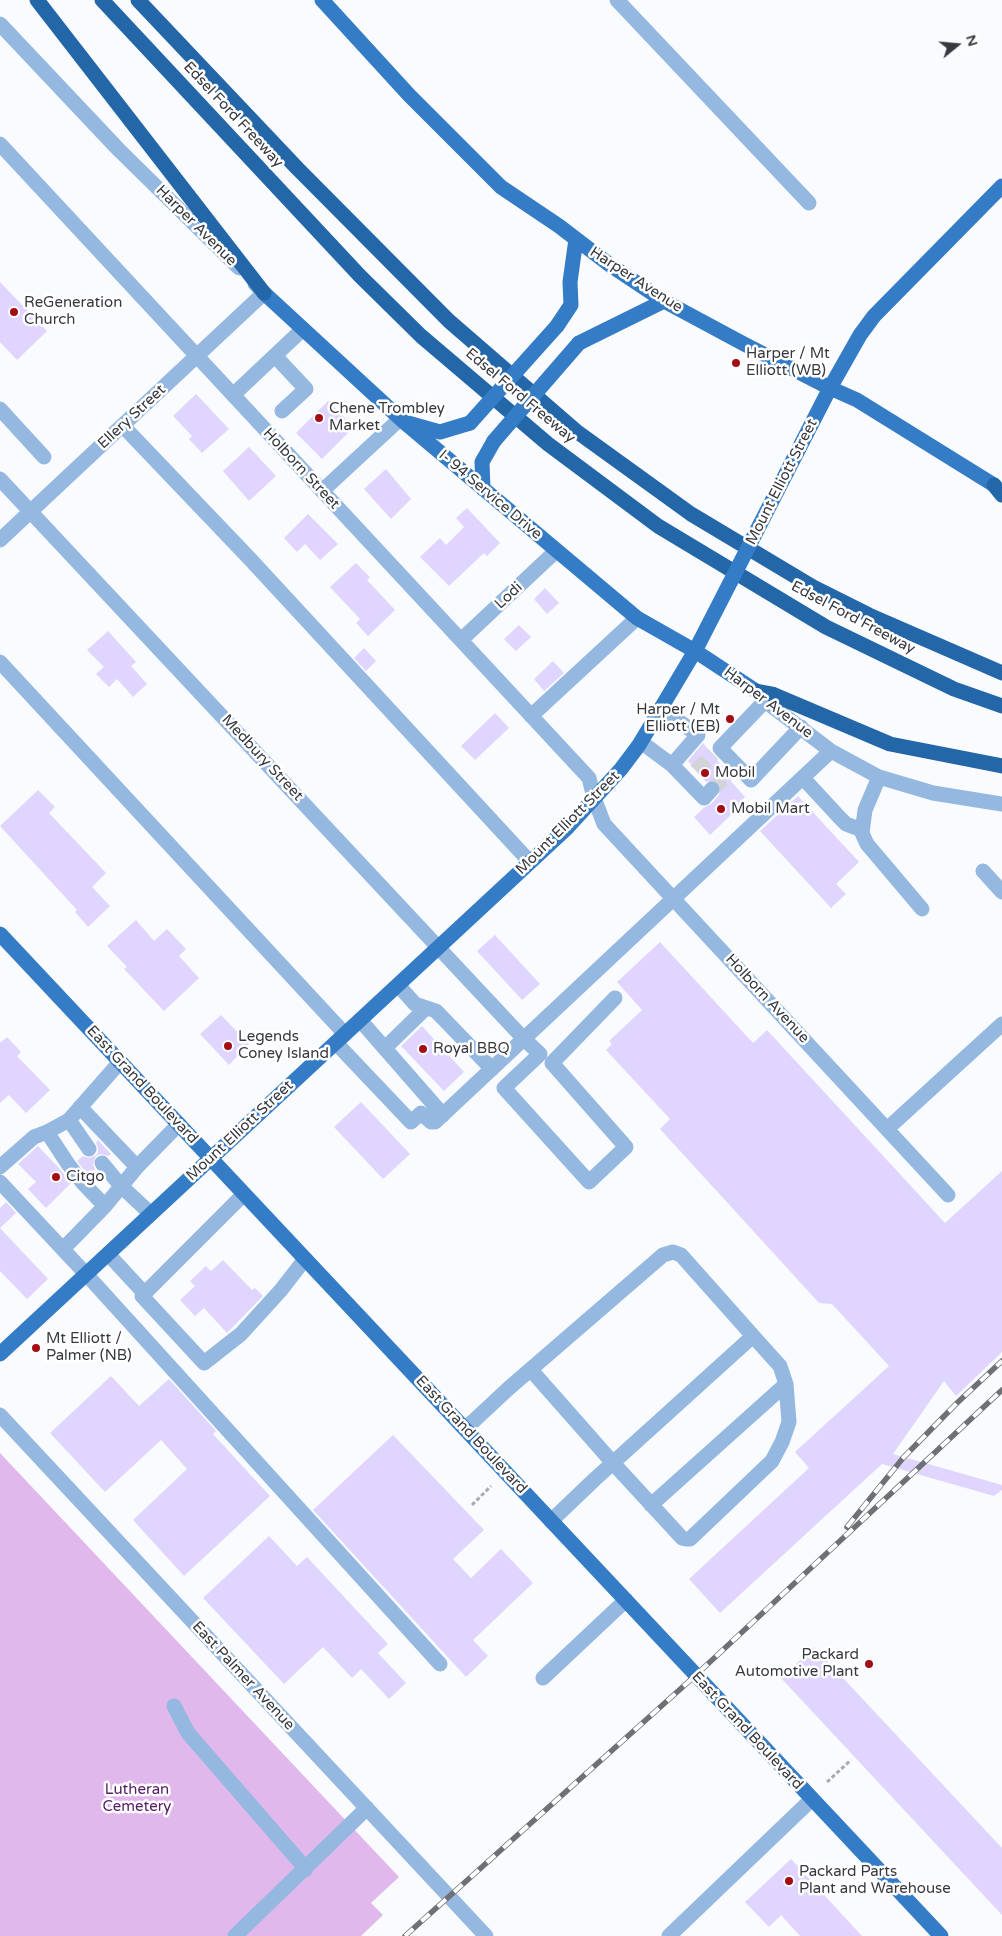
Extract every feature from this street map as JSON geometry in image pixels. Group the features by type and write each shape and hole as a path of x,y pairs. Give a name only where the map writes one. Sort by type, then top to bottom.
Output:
{"highway":[{"path":"37,0 264,293"},
{"name":"Edsel Ford Freeway","path":"102,0 360,276 420,336 548,444 658,526 826,627 954,689 1002,706"},
{"name":"Edsel Ford Freeway","path":"138,0 297,168 449,321 576,432 691,514 813,587 1002,673"},
{"path":"761,696 772,694 890,744 1002,766"}],"main road":[{"name":"Harper Avenue","path":"322,0 409,94 501,187 576,239 610,266 664,300 744,344 857,400 1000,490"},
{"name":"Mount Elliott Street","path":"0,1354 567,828 621,769 662,709 695,651 830,388 860,335 874,316 1002,186"},
{"path":"402,420 440,432 470,423 557,326 571,305 570,282 576,239"},
{"name":"Harper Avenue","path":"264,293 402,420"},
{"path":"483,489 482,462 494,442 579,343 664,300"},
{"name":"I- 94 Service Drive","path":"402,420 556,551"},
{"name":"Harper Avenue","path":"556,551 637,618 695,651 761,696"},
{"name":"East Grand Boulevard","path":"0,934 626,1600 811,1800 941,1936"}],"street":[{"path":"617,0 809,203"},
{"name":"Harper Avenue","path":"0,24 5,41 264,293"},
{"name":"Holborn Street","path":"0,144 589,778 594,798"},
{"name":"Ellery Street","path":"0,540 264,293"},
{"path":"233,395 303,329"},
{"path":"275,356 306,389 282,411"},
{"path":"0,409 44,457"},
{"path":"322,491 402,420"},
{"path":"123,426 250,559 530,862"},
{"name":"Medbury Street","path":"0,479 540,1054 504,1088 589,1182 626,1147 552,1063 615,998"},
{"name":"Lodi","path":"461,640 556,551"},
{"path":"531,716 637,618"},
{"path":"0,662 340,1038 411,1122 421,1113 431,1122 435,1122 444,1115 831,752"},
{"name":"Harper Avenue","path":"761,696 831,752 879,777 933,793 1000,806"},
{"path":"716,751 761,696"},
{"path":"662,709 698,735 733,770 752,780 801,727"},
{"path":"672,765 698,735"},
{"path":"641,742 672,765 691,776 704,798 712,789"},
{"path":"879,777 865,810 862,830 866,844 922,910"},
{"path":"803,778 846,824 862,830"},
{"name":"Holborn Avenue","path":"594,798 604,824 948,1195"},
{"path":"983,871 1002,892"},
{"path":"398,985 412,1002 436,1012 492,1069"},
{"path":"386,1047 426,1008"},
{"path":"360,1020 386,1047 444,1115"},
{"path":"887,1129 1002,1024"},
{"path":"0,1167 34,1137 69,1120 120,1062"},
{"path":"80,1107 137,1167"},
{"path":"69,1120 90,1149"},
{"path":"63,1249 105,1206 137,1167 179,1124"},
{"path":"47,1132 68,1164 105,1206"},
{"path":"102,1163 121,1186 152,1214"},
{"path":"0,1182 440,1664"},
{"path":"244,1194 142,1296 204,1363 241,1334 281,1290 305,1259"},
{"path":"465,1429 531,1370 663,1256 673,1252 681,1254 780,1366 786,1384 789,1422 782,1442 772,1461 690,1538 682,1538 531,1370"},
{"path":"108,1254 145,1294"},
{"path":"551,1521 753,1336"},
{"path":"651,1505 786,1384"},
{"name":"East Palmer Avenue","path":"0,1415 486,1936"},
{"path":"543,1678 626,1600"},
{"path":"174,1706 188,1733 306,1869"},
{"path":"669,1936 811,1800"},
{"path":"235,1936 367,1808"}],"path":[{"path":"472,1504 491,1486"},
{"path":"827,1782 851,1760"}],"green space":[{"name":"Lutheran Cemetery","path":"0,1453 399,1877 371,1903 383,1915 361,1936 0,1936"}],"building":[{"name":"ReGeneration Church","path":"0,282 47,331 17,360 0,342"},
{"path":"196,394 229,429 202,453 189,439 192,436 173,416"},
{"path":"328,401 354,427 322,459 296,433"},
{"path":"249,447 276,476 249,501 223,471"},
{"path":"386,469 411,499 391,519 364,489"},
{"path":"467,508 500,543 487,556 484,553 449,586 420,557 440,538 446,545 464,527 456,518"},
{"path":"308,514 338,544 320,560 305,544 297,552 284,538"},
{"path":"356,563 370,577 367,580 395,610 368,636 356,623 360,619 330,587"},
{"path":"545,588 559,603 547,614 534,599"},
{"path":"519,625 531,637 516,651 504,639"},
{"path":"108,631 136,662 131,666 147,684 133,697 117,679 109,687 96,674 104,667 87,650"},
{"path":"364,648 376,661 366,671 354,658"},
{"path":"553,661 564,673 544,691 534,679"},
{"path":"495,713 509,728 475,760 461,746"},
{"path":"703,743 745,797 740,802 742,804 710,835 694,817 711,804 719,795 721,787 714,780 706,782 688,761"},
{"path":"38,790 55,807 49,813 106,873 92,887 110,906 88,927 75,912 77,910 0,826"},
{"path":"798,796 859,862 836,884 846,894 831,908 760,831"},
{"path":"136,920 154,941 167,929 186,949 179,956 199,978 164,1011 124,969 127,967 107,946"},
{"path":"495,935 540,984 522,1000 477,951"},
{"path":"660,942 753,1043 767,1030 945,1223 1002,1171 1002,1352 956,1396 944,1381 893,1454 1002,1485 1002,1490 994,1496 882,1464 720,1613 689,1579 809,1468 795,1452 889,1366 832,1304 819,1303 660,1129 670,1119 606,1050 612,1044 609,1041 642,1010 617,982"},
{"path":"221,1015 249,1044 229,1065 200,1034"},
{"path":"422,1026 464,1072 444,1091 401,1046"},
{"path":"7,1037 21,1052 17,1056 50,1090 26,1113 9,1095 0,1103 0,1043"},
{"path":"361,1102 410,1154 383,1179 334,1127"},
{"path":"98,1140 111,1154 108,1156 101,1154 96,1156 93,1164 95,1170 89,1176 77,1161 83,1156 89,1158 98,1153 96,1143"},
{"path":"38,1146 71,1183 46,1208 28,1189 36,1182 18,1164"},
{"path":"6,1202 16,1213 0,1228 0,1208"},
{"path":"0,1228 48,1279 27,1299 0,1271"},
{"path":"223,1260 252,1290 255,1288 263,1296 227,1333 204,1308 195,1316 180,1300 195,1286 190,1281 206,1266 211,1271"},
{"path":"111,1376 139,1406 169,1379 216,1431 213,1434 270,1496 184,1576 133,1520 187,1469 161,1440 105,1492 50,1433"},
{"path":"393,1435 484,1530 453,1559 471,1578 501,1549 533,1583 473,1640 488,1656 466,1677 313,1510"},
{"path":"269,1536 297,1566 307,1557 388,1644 378,1653 406,1683 389,1699 361,1669 352,1678 323,1647 284,1684 203,1598"},
{"path":"814,1647 1002,1848 1002,1915 781,1678"},
{"name":"Packard Parts Plant and Warehouse","path":"791,1859 862,1936 800,1936 781,1915 769,1927 745,1902"}],"tunnel":[{"path":"696,771 713,754"},
{"path":"712,789 729,774"}],"railway":[{"path":"847,1527 903,1458 1002,1361"},
{"path":"405,1936 696,1675 1002,1390"}],"place":[{"name":"ReGeneration Church","path":"14,312"},
{"name":"Harper / Mt Elliott (WB)","path":"736,363"},
{"name":"Chene Trombley Market","path":"319,418"},
{"name":"Harper / Mt Elliott (EB)","path":"730,719"},
{"name":"Mobil","path":"705,773"},
{"name":"Mobil Mart","path":"721,809"},
{"name":"Legends Coney Island","path":"228,1046"},
{"name":"Royal BBQ","path":"423,1049"},
{"name":"Citgo","path":"56,1177"},
{"name":"Mt Elliott / Palmer (NB)","path":"36,1348"},
{"name":"Packard Automotive Plant","path":"869,1664"},
{"name":"Packard Parts Plant and Warehouse","path":"789,1881"}]}
